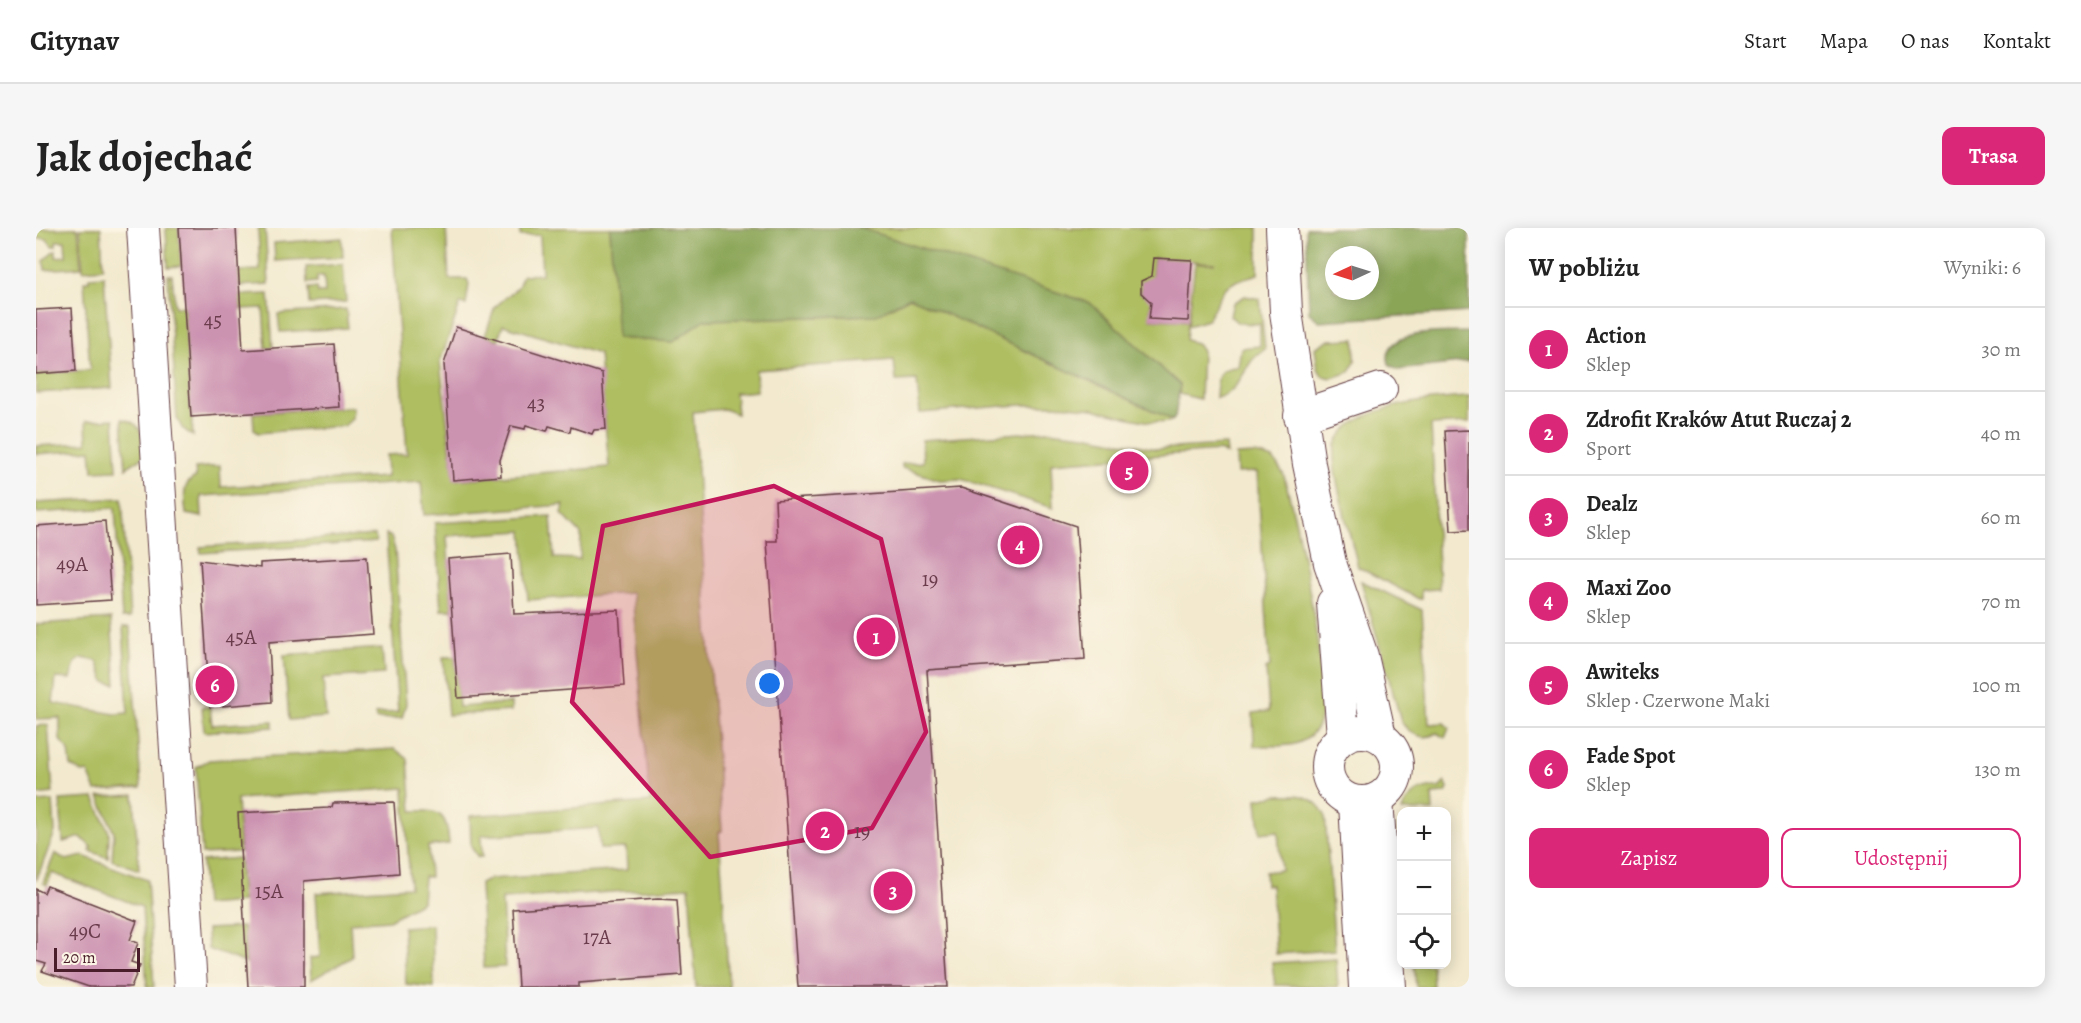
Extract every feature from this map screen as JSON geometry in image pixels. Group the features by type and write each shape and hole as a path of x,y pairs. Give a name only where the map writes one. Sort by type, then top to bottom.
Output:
{"street":[{"path":"144,228 191,987"},
{"path":"1282,228 1286,312 1300,416 1330,563 1343,736"},
{"path":"1300,416 1381,389"},
{"path":"1330,563 1362,656 1380,736"},
{"path":"1362,731 1380,736 1389,743 1397,764 1392,784 1366,800 1334,789 1328,779 1328,755 1343,736 1362,731"},
{"path":"1365,987 1366,800"},
{"path":"1366,800 1390,987"}],"highlighted area":[{"path":"774,486 881,539 926,732 872,828 710,857 572,702 603,526"}],"green space":[{"path":"78,228 81,267 45,270 44,261 52,252 56,251 56,257 66,256 65,241 56,241 56,246 52,246 47,239 36,238 36,229"},
{"path":"80,228 101,228 103,268 83,270"},
{"path":"166,228 179,228 181,266 168,267"},
{"path":"265,228 269,284 239,286 238,271 260,270 258,229"},
{"path":"392,228 446,228 449,279 467,279 469,284 466,305 460,304 440,362 454,480 609,467 599,354 503,325 498,340 485,336 495,307 518,287 523,275 542,274 540,235 520,236 520,228 610,228 618,338 673,342 704,320 876,315 910,297 1173,420 1147,421 1093,409 1050,405 920,413 917,380 896,381 894,360 756,370 757,391 735,393 737,414 724,409 693,412 722,831 719,832 729,987 696,987 689,887 502,899 505,967 484,968 480,884 490,879 627,870 626,848 600,849 598,828 481,836 482,857 478,857 471,847 470,816 650,802 632,593 528,600 523,531 447,536 452,610 441,610 435,523 551,516 554,558 580,559 581,534 562,514 564,505 424,515 421,482 201,496 202,517 186,514 186,488 188,483 196,477 195,468 220,466 221,487 387,477 386,455 407,454"},
{"path":"610,228 860,228 1090,303 1180,385 1175,417 1173,420 910,297 876,315 704,320 673,342 617,338"},
{"path":"860,228 1258,228 1258,274 1236,281 1225,288 1207,320 1188,326 1195,263 1215,263 1154,258 1152,278 1142,281 1141,293 1151,299 1150,319 1188,321 1186,340 1196,343 1202,351 1200,399 1179,394 1180,385 1090,303"},
{"path":"1306,228 1469,228 1469,312 1319,321 1309,313"},
{"path":"342,238 343,257 275,261 274,243"},
{"path":"343,264 346,302 309,304 308,288 317,288 318,293 325,293 324,276 317,276 317,282 307,283 306,267"},
{"path":"168,275 172,275 175,307 184,306 193,436 182,428 177,418"},
{"path":"104,276 112,388 36,393 36,374 90,370 84,281 89,281 89,277"},
{"path":"269,294 273,348 266,348 263,308 240,309 239,295"},
{"path":"1245,296 1260,299 1265,349 1252,361 1232,389 1216,398 1219,375 1225,369 1238,367 1241,348 1260,346 1260,324 1238,323 1230,316 1233,303"},
{"path":"346,309 348,328 280,332 278,314"},
{"path":"1469,332 1469,362 1398,370 1389,364 1389,352 1394,344 1404,338 1417,334"},
{"path":"1355,339 1355,361 1350,372 1331,378 1322,376 1318,368 1315,348 1328,340"},
{"path":"1469,397 1469,423 1431,425 1439,589 1421,590 1421,599 1419,599 1358,567 1340,494 1334,454 1339,438 1352,425 1369,415 1411,403"},
{"path":"353,407 352,419 344,426 258,433 254,429 253,413"},
{"path":"114,419 117,470 93,471 91,450 36,454 36,446 87,443 86,421"},
{"path":"122,419 135,424 141,432 143,444 143,457 126,468"},
{"path":"1048,431 1085,435 1156,449 1226,445 1227,454 1219,451 1051,463 1053,508 961,479 940,480 902,468 902,464 923,462 922,440"},
{"path":"1255,454 1273,459 1283,473 1304,564 1318,646 1321,712 1316,729 1302,741 1287,745 1254,746 1253,713 1269,711 1266,669 1270,667 1257,472 1237,473 1236,455"},
{"path":"122,498 130,618 122,618 115,508 36,513 36,503"},
{"path":"386,534 391,537 395,550 406,704 402,718 376,719 375,714 398,712"},
{"path":"375,535 376,542 201,553 200,547"},
{"path":"1361,581 1422,610 1429,724 1444,723 1449,728 1445,738 1437,733 1426,737 1416,735 1401,721"},
{"path":"111,619 116,684 105,682 97,661 82,658 75,663 70,679 56,678 53,703 115,714 128,713 123,627 130,627 141,788 96,791 88,772 83,773 71,766 69,751 60,740 60,718 36,719 36,624"},
{"path":"382,648 384,674 323,678 326,717 289,720 284,655"},
{"path":"443,657 455,657 459,707 511,703 511,711 448,715"},
{"path":"202,707 210,707 212,725 273,721 273,727 204,732"},
{"path":"48,725 53,793 36,795 36,726"},
{"path":"395,749 408,759 412,811 430,811 441,816 447,826 449,844 428,846 430,877 424,877 422,902 389,920 350,923 352,957 311,980 310,958 320,957 316,893 410,887 404,788 237,799 240,852 202,854 196,767 209,760"},
{"path":"1445,782 1448,788 1446,793 1432,794 1433,807 1403,807 1416,792 1427,788 1439,788"},
{"path":"134,795 139,870 112,860 114,832 99,797"},
{"path":"1278,795 1306,797 1316,803 1325,815 1335,950 1276,954 1271,885 1266,885 1265,872 1281,870 1278,831 1260,833 1257,799"},
{"path":"94,798 109,832 108,858 90,851 92,848 81,837 63,842 60,800"},
{"path":"53,801 55,832 36,881 36,802"},
{"path":"55,853 66,860 83,856 147,880 154,987 147,987 142,907 52,873 47,885 43,883"},
{"path":"239,858 242,902 205,905 202,861"},
{"path":"432,925 434,987 406,984 403,927"},
{"path":"243,927 246,963 208,949 207,929"},
{"path":"1336,959 1338,987 1275,985 1272,963"},
{"path":"1414,969 1432,969 1433,987 1416,987"}],"building":[{"path":"179,228 236,228 243,350 334,344 339,407 191,417"},
{"path":"1154,258 1192,260 1188,321 1149,319 1151,302 1141,293 1141,281 1152,276"},
{"path":"72,308 76,371 36,374 36,310"},
{"path":"456,327 602,373 606,429 594,430 592,434 571,427 570,432 549,426 547,431 526,425 525,429 511,426 500,460 501,476 453,480 444,364"},
{"path":"1469,430 1469,530 1451,531 1445,431"},
{"path":"961,488 1076,526 1085,659 927,670 948,987 798,987 767,541 777,541 775,500"},
{"path":"105,521 111,600 36,605 36,526"},
{"path":"511,554 514,614 619,610 624,686 458,698 448,559"},
{"path":"367,557 373,634 269,642 272,702 210,707 200,560 260,568 260,563"},
{"path":"394,802 399,873 304,881 304,987 248,987 238,813 328,808 332,807 333,803"},
{"path":"47,886 137,921 130,940 138,943 131,962 140,965 131,987 89,987 42,971 46,964 36,961 36,889 44,893"},
{"path":"658,899 677,900 682,975 579,983 579,987 518,987 513,909"}],"place":[{"name":"Awiteks","path":"1129,471"},
{"name":"Maxi Zoo","path":"1020,545"},
{"name":"Action","path":"876,637"},
{"name":"Fade Spot","path":"215,685"},
{"name":"Zdrofit Kraków Atut Ruczaj 2","path":"825,831"},
{"name":"Dealz","path":"893,891"}]}
